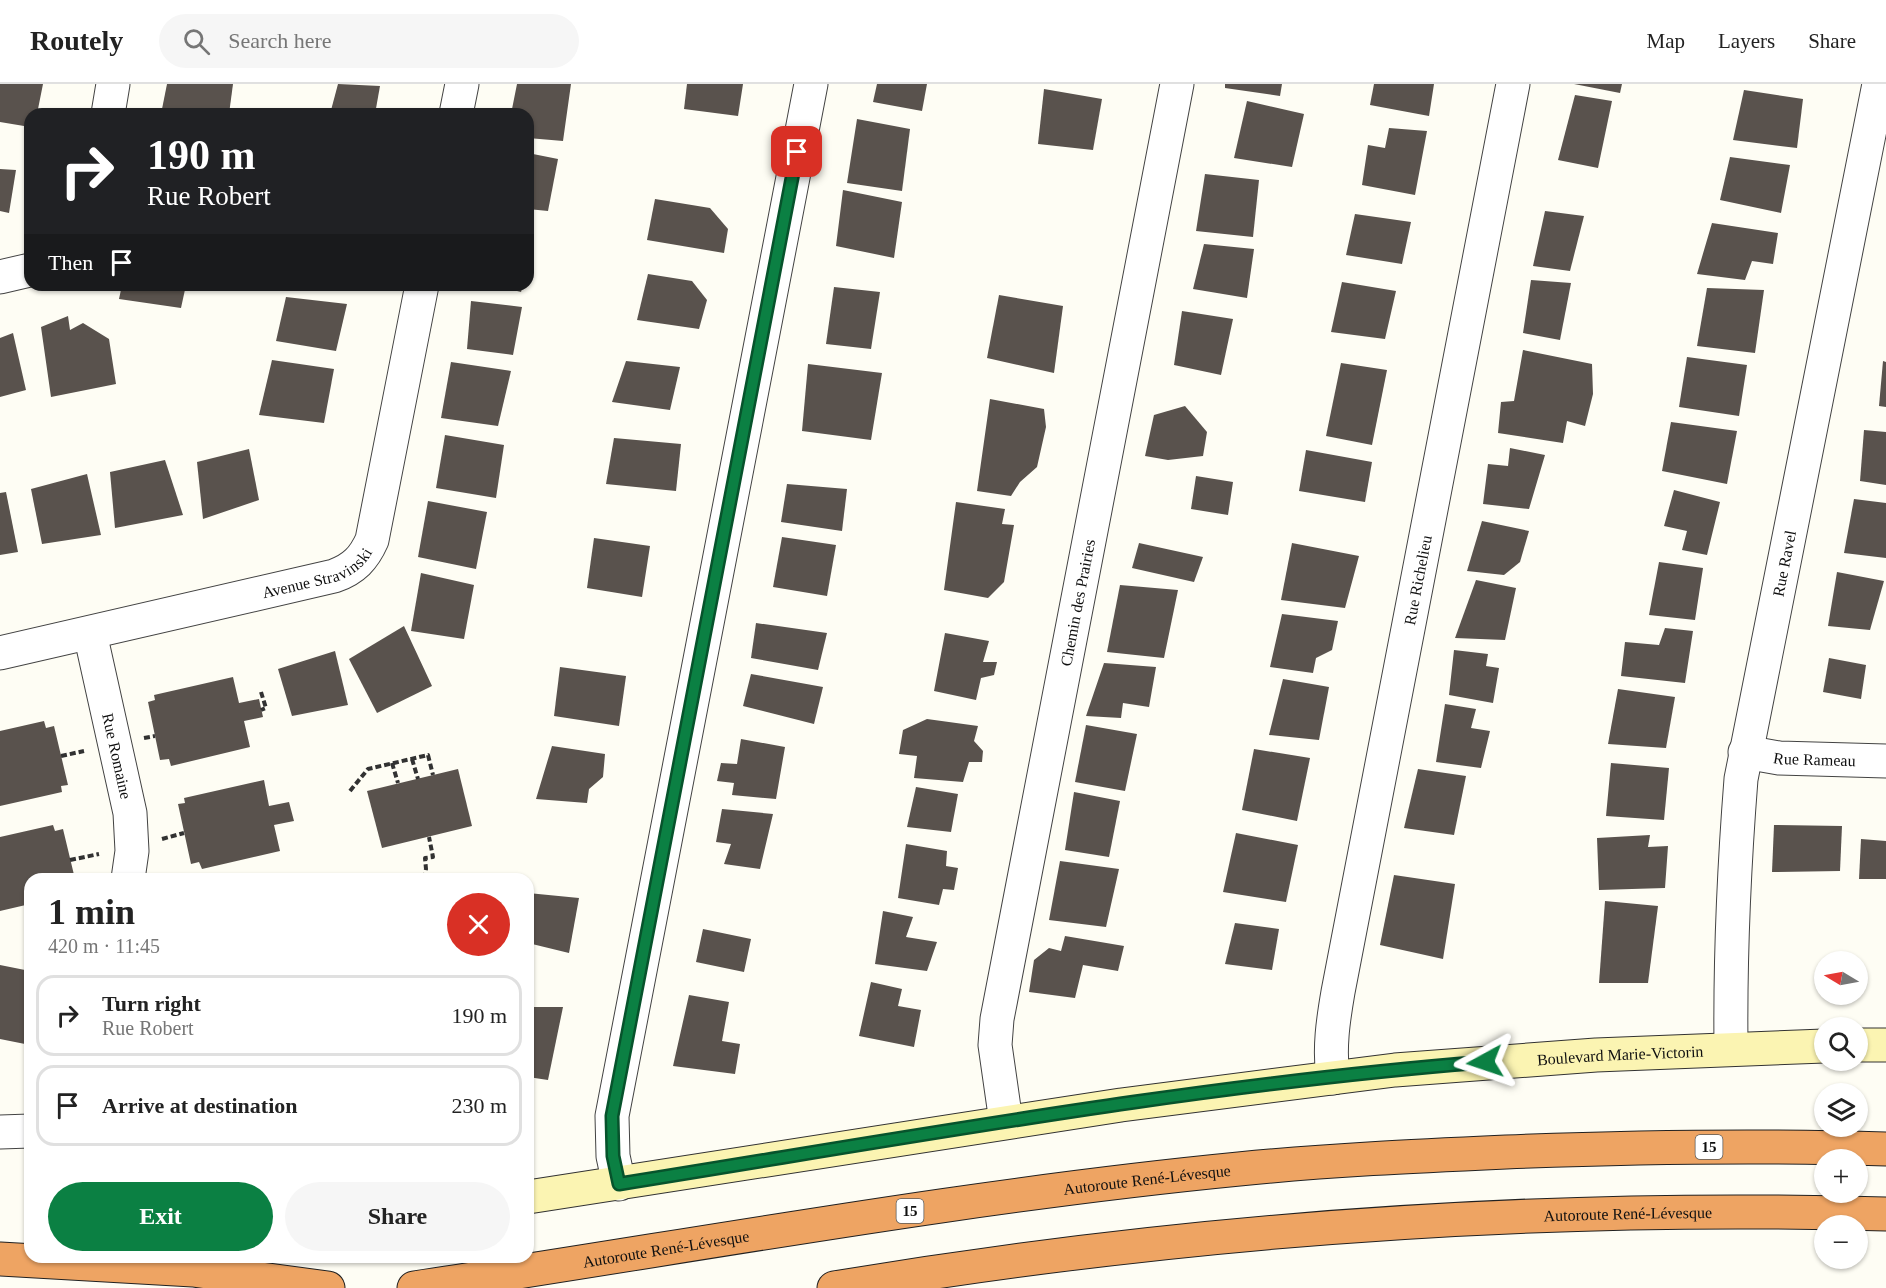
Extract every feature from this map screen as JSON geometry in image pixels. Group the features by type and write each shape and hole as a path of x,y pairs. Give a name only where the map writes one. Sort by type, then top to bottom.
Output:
{"highway":[{"name":"Autoroute René-Lévesque","path":"414,1288 951,1205 1094,1185 1240,1169 1426,1156 1614,1148 1886,1149"},
{"name":"Autoroute René-Lévesque","path":"834,1288 1039,1258 1242,1234 1374,1223 1681,1211 1886,1214"},
{"path":"934,1288 1039,1258"},
{"path":"0,1259 24,1260"},
{"path":"70,1263 193,1270 328,1288"}],"main road":[{"path":"1868,1045 1886,1045"},
{"name":"Boulevard Marie-Victorin","path":"534,1196 1165,1098 1333,1078 1531,1058 1814,1046"},
{"path":"0,1250 24,1249"}],"street":[{"path":"109,108 113,84"},
{"path":"457,108 462,84"},
{"path":"619,1184 613,1156 612,1116 811,84"},
{"name":"Chemin des Prairies","path":"1006,1122 995,1045 997,1019 1178,84"},
{"name":"Rue Richelieu","path":"1333,1078 1330,1057 1331,1039 1338,992 1514,84"},
{"name":"Rue Ravel","path":"1731,1048 1735,868 1738,809 1745,752 1879,84"},
{"path":"0,277 24,271"},
{"name":"Avenue Stravinski","path":"0,653 334,576 358,563 372,540 421,291"},
{"name":"Rue Romaine","path":"90,633 130,813 132,851 129,873"},
{"name":"Rue Rameau","path":"1745,752 1779,758 1886,761"},
{"path":"0,1132 24,1131"}],"path":[{"path":"261,692 266,708 261,710"},
{"path":"350,790 368,769 428,755 433,775"},
{"path":"412,759 418,779"},
{"path":"392,763 398,783"},
{"path":"425,873 425,858 433,857 429,837"}],"building":[{"path":"0,84 43,84 38,108 24,108 24,126 0,122"},
{"path":"167,84 233,84 230,108 162,108"},
{"path":"338,84 380,86 376,108 332,108"},
{"path":"517,84 571,84 563,141 534,139 534,108 512,108"},
{"path":"687,84 743,84 738,116 684,109"},
{"path":"877,84 927,84 922,111 873,102"},
{"path":"1225,84 1282,84 1280,96 1225,88"},
{"path":"1374,84 1434,84 1429,116 1370,105"},
{"path":"1574,84 1622,84 1620,93"},
{"path":"1044,89 1102,99 1093,150 1038,144"},
{"path":"1744,90 1803,99 1797,148 1733,140"},
{"path":"1575,95 1612,101 1598,168 1558,160"},
{"path":"1247,101 1304,114 1292,167 1234,158"},
{"path":"857,119 910,129 902,191 847,183"},
{"path":"1389,128 1427,131 1415,195 1362,185 1368,145 1385,148"},
{"path":"534,154 558,159 548,211 534,210"},
{"path":"1730,157 1790,165 1781,213 1720,200"},
{"path":"0,169 16,170 9,213 0,211"},
{"path":"1205,174 1259,180 1253,237 1196,231"},
{"path":"843,190 902,202 894,258 836,246"},
{"path":"655,199 710,208 728,229 724,253 647,240"},
{"path":"1545,211 1584,216 1570,271 1533,266"},
{"path":"1355,214 1411,222 1402,264 1346,255"},
{"path":"1712,223 1778,233 1773,264 1752,261 1745,280 1697,274"},
{"path":"1204,244 1254,249 1247,298 1193,289"},
{"path":"648,274 692,281 707,300 699,329 637,320"},
{"path":"1531,280 1571,283 1560,340 1523,333"},
{"path":"1342,282 1396,291 1385,339 1331,332"},
{"path":"834,287 880,292 871,349 826,344"},
{"path":"1707,288 1764,290 1755,353 1697,346"},
{"path":"121,291 185,291 181,308 119,299"},
{"path":"999,295 1063,306 1054,373 987,358"},
{"path":"286,297 347,304 336,351 276,341"},
{"path":"471,301 522,307 513,355 467,349"},
{"path":"1182,311 1233,319 1221,375 1174,365"},
{"path":"68,316 70,330 83,323 109,339 116,384 51,397 41,327"},
{"path":"13,333 26,390 0,397 0,338"},
{"path":"1523,350 1592,364 1593,394 1585,426 1567,421 1563,443 1498,433 1501,402 1514,401"},
{"path":"1687,357 1747,365 1739,416 1679,407"},
{"path":"272,360 334,369 324,423 259,415"},
{"path":"626,361 680,367 670,410 612,402"},
{"path":"1883,361 1886,362 1886,407 1879,406"},
{"path":"451,362 511,371 498,426 441,418"},
{"path":"1341,363 1387,370 1372,445 1326,436"},
{"path":"808,364 882,373 871,440 802,431"},
{"path":"990,399 1044,409 1046,427 1037,467 1020,482 1011,496 977,491"},
{"path":"1185,406 1207,432 1203,456 1168,460 1145,456 1154,415"},
{"path":"1671,422 1737,431 1727,484 1662,471"},
{"path":"1864,430 1886,432 1886,485 1860,481"},
{"path":"445,435 504,445 496,498 436,488"},
{"path":"614,438 681,444 676,491 606,484"},
{"path":"1510,448 1545,455 1529,509 1483,504 1488,464 1508,466"},
{"path":"249,449 259,500 203,519 197,462"},
{"path":"1306,450 1372,462 1365,502 1299,491"},
{"path":"165,460 183,515 115,528 110,472"},
{"path":"87,474 101,535 42,544 31,489"},
{"path":"1196,476 1233,482 1228,515 1191,509"},
{"path":"787,484 847,489 842,531 781,522"},
{"path":"1674,490 1720,502 1707,555 1682,550 1687,531 1664,526"},
{"path":"6,492 18,552 0,555 0,493"},
{"path":"1854,499 1886,503 1886,558 1844,553"},
{"path":"428,501 487,512 476,569 418,557"},
{"path":"956,502 1005,509 1002,524 1014,525 1004,582 988,598 944,590"},
{"path":"1482,521 1529,531 1520,562 1504,575 1467,571"},
{"path":"782,537 836,545 827,596 773,587"},
{"path":"594,538 650,546 642,597 587,588"},
{"path":"1139,543 1203,557 1194,582 1132,568"},
{"path":"1292,543 1359,556 1345,608 1281,600"},
{"path":"1659,562 1703,568 1695,620 1649,615"},
{"path":"1837,572 1884,581 1870,630 1828,626"},
{"path":"421,573 474,585 464,639 411,631"},
{"path":"1476,580 1516,588 1505,640 1455,638"},
{"path":"1120,585 1178,590 1164,658 1107,652"},
{"path":"1282,614 1338,621 1332,650 1316,658 1313,673 1270,667"},
{"path":"756,623 827,633 818,670 751,658"},
{"path":"404,626 432,686 377,713 349,659"},
{"path":"1665,628 1693,631 1685,683 1621,676 1625,642 1659,645"},
{"path":"945,633 989,641 983,662 997,662 994,675 981,678 976,700 934,691"},
{"path":"1454,650 1488,654 1486,666 1499,668 1493,703 1449,695"},
{"path":"335,651 348,705 292,716 278,669"},
{"path":"1829,658 1866,665 1861,699 1823,692"},
{"path":"1104,663 1156,667 1149,707 1123,703 1121,718 1086,716"},
{"path":"560,667 626,676 619,726 554,716"},
{"path":"751,674 823,687 814,724 743,706"},
{"path":"233,677 239,703 259,699 263,717 244,721 250,747 171,766 169,759 160,760 148,702 155,700 154,695"},
{"path":"1283,679 1329,687 1319,740 1269,735"},
{"path":"1618,689 1675,697 1666,748 1608,744"},
{"path":"1445,704 1476,709 1471,728 1490,731 1481,768 1436,762"},
{"path":"927,719 978,726 974,741 983,751 982,762 969,762 963,782 914,778 917,756 899,754 903,730"},
{"path":"44,721 46,728 54,726 68,785 61,786 62,792 0,806 0,731"},
{"path":"1086,725 1137,734 1125,791 1075,782"},
{"path":"741,739 785,747 776,799 732,795 734,783 717,781 721,763 737,764"},
{"path":"552,746 605,754 603,777 589,789 587,803 536,799"},
{"path":"1254,749 1310,758 1297,821 1242,810"},
{"path":"1611,763 1669,768 1664,820 1606,816"},
{"path":"458,769 472,826 382,848 367,791"},
{"path":"1418,769 1466,776 1454,835 1404,828"},
{"path":"264,780 269,806 289,802 294,821 274,825 280,851 202,869 199,862 191,864 178,804 185,803 184,798"},
{"path":"916,787 958,794 951,832 907,827"},
{"path":"1074,792 1120,801 1109,857 1065,850"},
{"path":"722,809 773,814 760,869 724,864 731,844 716,842"},
{"path":"53,825 55,831 63,829 74,873 24,873 24,905 0,911 0,837"},
{"path":"1774,825 1842,826 1840,871 1772,872"},
{"path":"1236,833 1298,845 1286,902 1223,892"},
{"path":"1650,835 1648,847 1668,846 1665,888 1599,890 1597,838"},
{"path":"1861,839 1886,841 1886,879 1859,879"},
{"path":"906,844 947,851 946,866 958,868 954,890 943,889 939,905 898,898"},
{"path":"1060,861 1119,869 1106,927 1049,920"},
{"path":"1394,875 1455,884 1443,959 1380,945"},
{"path":"534,894 579,898 569,953 534,944"},
{"path":"1605,901 1658,906 1648,983 1599,983"},
{"path":"883,911 913,917 906,937 937,942 927,971 875,964"},
{"path":"1235,923 1279,929 1272,970 1225,964"},
{"path":"703,929 751,939 744,972 696,962"},
{"path":"1065,936 1124,946 1118,971 1083,965 1075,998 1029,992 1034,960 1049,948 1061,951"},
{"path":"0,965 24,970 24,1044 0,1039"},
{"path":"871,982 902,989 898,1006 921,1010 914,1047 859,1036"},
{"path":"689,995 729,1002 722,1041 740,1044 735,1074 673,1066"},
{"path":"534,1007 563,1007 548,1080 534,1078"}],"route":[{"path":"797,152 612,1116 613,1156 619,1184 1158,1099 1395,1070 1485,1062"}]}
